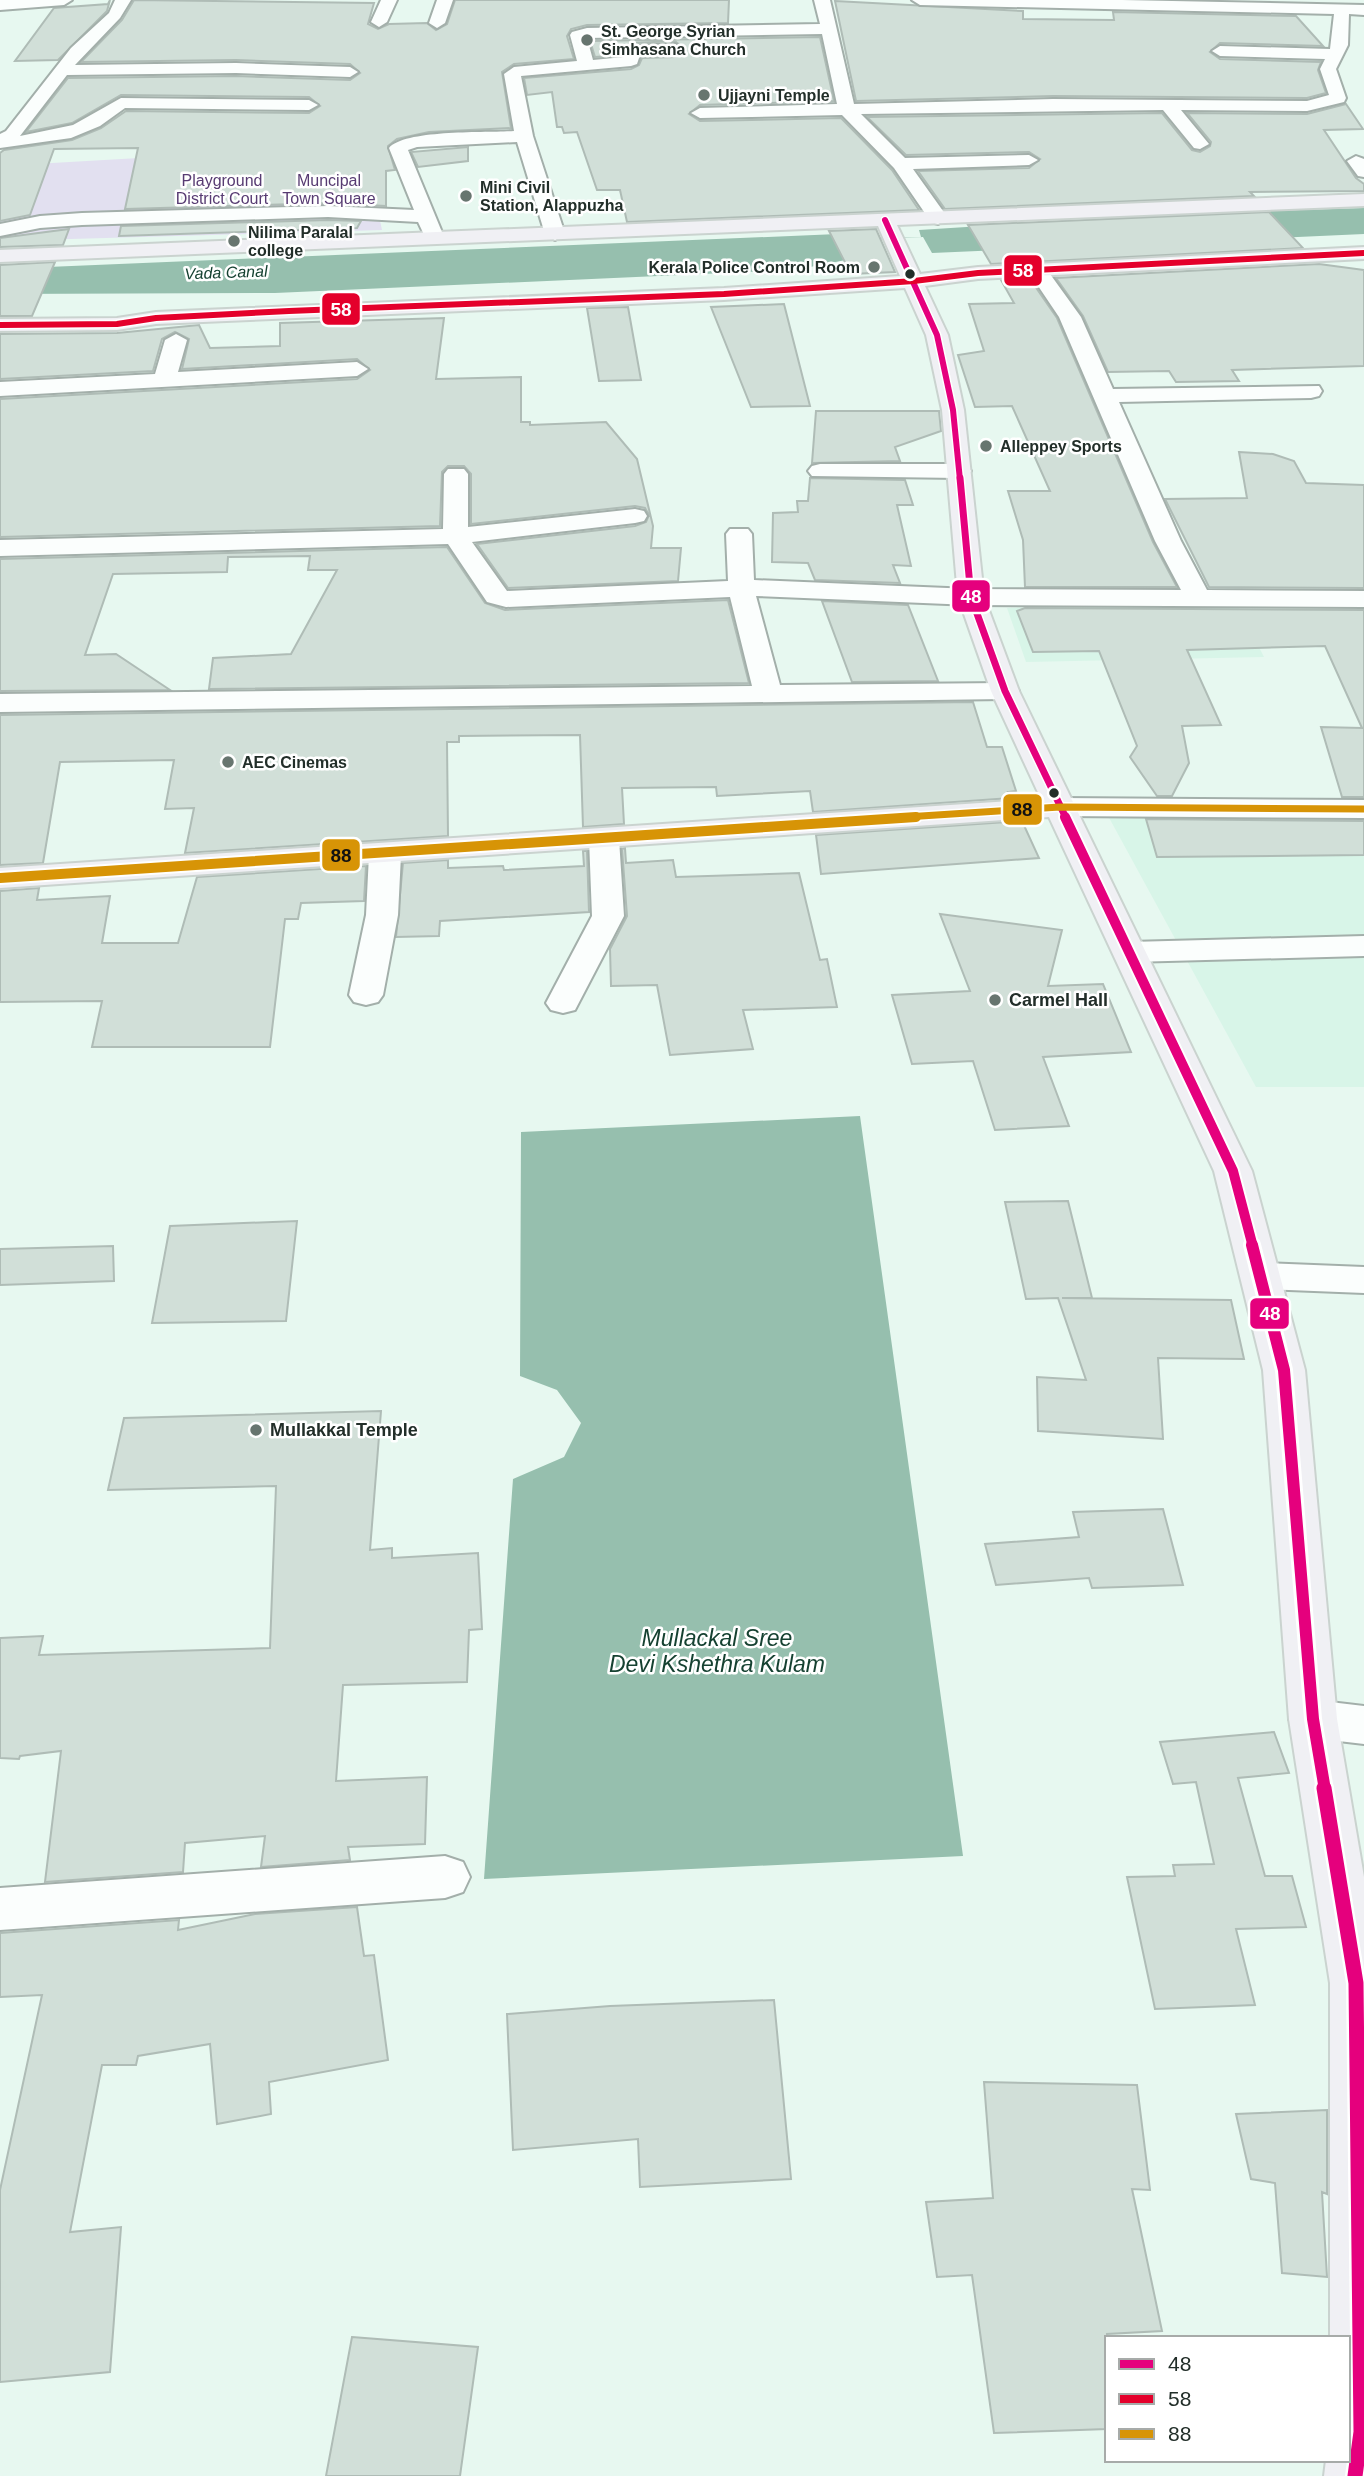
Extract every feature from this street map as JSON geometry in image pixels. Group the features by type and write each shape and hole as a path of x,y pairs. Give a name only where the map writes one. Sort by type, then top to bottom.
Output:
{"main road":[{"path":"0,256 1364,200"},
{"path":"885,220 937,335 953,410 971,597 1005,691 1233,1171 1284,1370 1313,1719 1356,1983 1361,2432 1355,2476"},
{"path":"0,325 117,324 156,318 724,294 914,281 978,273 1364,253"},
{"path":"0,315 114,314 156,318"},
{"path":"0,878 385,855 1060,807"}],"street":[{"path":"0,5 64,0"},
{"path":"0,142 12,135 77,51 115,15 123,0"},
{"path":"379,22 389,0"},
{"path":"437,23 445,0"},
{"path":"822,0 847,110 900,164 938,218"},
{"path":"919,0 1274,4 1364,10"},
{"path":"700,113 1327,103 1338,98 1328,69 1339,45 1342,10"},
{"path":"586,65 578,35 828,29"},
{"path":"555,233 524,136 512,74 519,70 631,61 633,51 639,49 691,48 685,32"},
{"path":"1220,51 1333,58 1353,63"},
{"path":"63,70 236,68 350,72"},
{"path":"0,142 65,136 103,119 121,103 309,105"},
{"path":"1168,105 1200,144"},
{"path":"435,239 398,148 415,142 524,136"},
{"path":"900,164 1029,160"},
{"path":"0,230 21,224 192,218 396,212 426,217"},
{"path":"1038,271 1070,317 1168,541 1198,598"},
{"path":"165,379 176,340"},
{"path":"0,389 357,369"},
{"path":"1105,396 1311,391"},
{"path":"820,471 959,471"},
{"path":"456,474 455,536 496,596 506,599 786,587 971,597 1364,599"},
{"path":"0,548 455,536 635,516"},
{"path":"739,534 741,588 768,692"},
{"path":"0,703 1005,691"},
{"path":"1060,807 1364,808"},
{"path":"563,1003 608,916 604,839"},
{"path":"366,995 382,915 385,855"},
{"path":"1129,952 1364,946"},
{"path":"1261,1276 1364,1280"},
{"path":"1313,1719 1364,1725"},
{"path":"0,1909 445,1877"}],"shaded area":[{"path":"1237,604 1264,657 1026,662 1007,608"},
{"path":"1107,814 1364,815 1364,1087 1256,1087"}],"green space":[{"name":"Muncipal Town Square","path":"364,145 382,230 0,241 0,166"}],"water":[{"name":"Vada Canal","path":"1364,208 1364,234 932,253 923,237 866,240 871,255 795,270 275,293 0,294 0,269 861,233 865,239 921,237 919,230 1176,214"},
{"name":"Mullackal Sree Devi Kshethra Kulam","path":"860,1116 963,1856 484,1879 513,1479 564,1457 581,1423 557,1390 520,1376 521,1132"}],"building":[{"path":"110,0 107,11 58,60 15,61 54,8 108,4"},
{"path":"134,0 374,3 368,24 378,29 389,24 427,23 436,30 447,24 455,0 729,0 728,23 587,25 571,29 567,36 574,59 514,64 502,72 511,128 429,132 397,139 388,146 395,170 386,171 386,206 328,203 125,209 138,148 54,149 30,215 0,221 0,153 4,150 72,140 101,128 126,111 309,113 320,106 309,97 121,95 72,123 26,132 68,78 236,76 350,80 360,73 350,64 236,60 81,62 122,20"},
{"path":"835,1 1023,11 1023,19 1114,20 1113,12 1296,16 1323,46 1220,43 1210,52 1220,59 1321,62 1318,70 1326,93 1307,98 1053,96 856,101"},
{"path":"820,37 834,101 700,105 689,114 700,121 841,118 892,170 919,210 627,222 620,190 597,190 577,132 564,133 562,127 557,127 552,92 527,95 524,78 631,69 639,65 642,58 675,57 685,50 675,41 633,43 625,47 622,55 595,57 590,41"},
{"path":"1346,104 1363,129 1324,130 1356,178 1364,184 1364,191 1250,192 1254,196 945,209 918,171 1029,168 1040,159 1029,152 906,155 867,117 1162,113 1192,150 1200,152 1210,146 1211,142 1187,113 1307,114"},
{"path":"468,147 468,161 418,167 411,152"},
{"path":"1269,212 1303,248 991,264 968,225"},
{"path":"361,221 357,228 119,236 121,226"},
{"path":"69,229 63,245 0,247 0,238"},
{"path":"876,229 895,272 851,274 829,231"},
{"path":"55,262 32,316 0,316 0,265"},
{"path":"1319,264 1364,270 1364,366 1232,370 1239,381 1176,382 1169,371 1108,372 1083,316 1056,278"},
{"path":"1030,279 1057,318 1153,542 1177,587 1025,587 1023,540 1008,491 1050,491 1012,406 975,407 958,355 984,351 969,304 1014,303 1001,280"},
{"path":"784,304 810,406 751,407 711,307"},
{"path":"628,307 641,380 599,381 587,308"},
{"path":"444,318 436,379 521,377 521,422 530,422 530,425 606,422 637,459 653,526 651,548 681,548 678,581 508,588 477,544 635,526 646,522 649,515 645,508 635,506 471,524 471,474 464,466 448,466 442,472 440,526 0,537 0,399 357,379 370,370 357,359 182,369 189,339 175,332 162,339 153,371 0,379 0,334 117,333 199,325 210,348 280,346 280,323"},
{"path":"816,411 939,411 941,431 895,447 900,461 812,463"},
{"path":"1239,452 1273,454 1294,461 1306,483 1364,485 1364,588 1209,587 1165,499 1247,498"},
{"path":"810,478 905,480 913,505 897,505 911,566 893,565 900,583 815,580 808,563 772,562 773,513 798,512 797,501 808,501"},
{"path":"447,547 485,603 505,610 728,600 749,683 209,689 213,658 291,654 337,570 308,570 310,556 228,557 227,572 113,574 85,655 116,654 170,690 0,691 0,559"},
{"path":"822,601 908,605 938,681 852,682"},
{"path":"1025,608 1364,610 1364,797 1342,797 1321,727 1362,728 1325,646 1187,650 1221,725 1182,726 1189,763 1172,796 1157,796 1130,757 1137,746 1099,651 1033,652 1017,611"},
{"path":"973,702 987,747 1002,747 1016,791 1008,792 1011,798 813,812 810,791 717,796 716,787 622,788 624,824 583,827 580,735 459,736 459,742 447,742 448,836 185,853 194,808 165,809 174,760 60,762 43,863 0,865 0,715"},
{"path":"1146,819 1364,821 1364,855 1157,857"},
{"path":"1022,821 1039,858 821,874 816,835"},
{"path":"625,848 626,863 673,860 676,877 799,873 820,960 827,959 837,1007 743,1010 753,1049 670,1055 657,985 611,986 610,949 627,916 622,849"},
{"path":"583,851 587,851 589,912 440,921 439,936 396,937 403,863 448,860 448,868 503,866 504,870 584,866"},
{"path":"366,866 364,901 301,903 298,919 285,919 270,1047 92,1047 102,1001 0,1002 0,891 39,888 37,900 110,896 102,943 178,943 197,877"},
{"path":"940,914 1062,930 1048,986 1103,984 1131,1052 1043,1057 1069,1126 995,1130 973,1061 912,1064 892,995 970,991"},
{"path":"1068,1201 1092,1298 1062,1298 1231,1300 1244,1359 1158,1358 1163,1439 1038,1431 1037,1377 1086,1380 1058,1298 1026,1299 1005,1202"},
{"path":"297,1221 286,1321 152,1323 170,1226"},
{"path":"113,1246 114,1281 0,1285 0,1249"},
{"path":"381,1411 370,1550 392,1548 392,1558 478,1553 482,1629 469,1630 467,1682 343,1685 336,1781 427,1777 425,1844 348,1847 350,1860 261,1867 265,1836 185,1843 183,1872 45,1882 61,1751 20,1756 19,1759 0,1758 0,1638 43,1636 39,1655 270,1648 276,1486 108,1490 124,1418"},
{"path":"1163,1509 1183,1585 1092,1588 1089,1578 996,1585 985,1544 1079,1537 1073,1512"},
{"path":"1274,1732 1289,1773 1238,1778 1265,1876 1292,1876 1306,1927 1236,1929 1255,2005 1155,2009 1127,1877 1175,1876 1173,1865 1214,1864 1196,1782 1173,1784 1160,1742"},
{"path":"357,1907 364,1956 374,1955 388,2060 269,2082 271,2114 217,2124 210,2044 138,2056 136,2065 102,2065 70,2232 121,2227 110,2372 0,2382 0,2190 42,1995 0,1997 0,1933 179,1920 178,1930 255,1914"},
{"path":"774,2000 791,2179 640,2187 638,2139 513,2150 507,2014 610,2006"},
{"path":"984,2082 1137,2085 1150,2190 1132,2189 1162,2331 1105,2336 1105,2429 994,2433 972,2275 937,2277 926,2202 993,2198"},
{"path":"1327,2110 1327,2194 1322,2192 1327,2277 1282,2273 1275,2183 1251,2179 1236,2114"},
{"path":"352,2337 478,2347 460,2476 326,2476"}],"transit line":[{"name":"48","path":"885,220 937,335 953,410 971,597 1005,691 1233,1171 1284,1370 1313,1719 1356,1983 1361,2432 1355,2476"},
{"name":"58","path":"0,325 117,324 156,318 289,311 724,294 914,281 978,273 1364,253"},
{"name":"88","path":"0,878 1060,807 1364,809"}],"place":[{"name":"St. George Syrian Simhasana Church","path":"587,40"},
{"name":"Ujjayni Temple","path":"704,95"},
{"name":"Mini Civil Station, Alappuzha","path":"466,196"},
{"name":"Nilima Paralal college","path":"234,241"},
{"name":"Kerala Police Control Room","path":"874,267"},
{"name":"Alleppey Sports","path":"986,446"},
{"name":"AEC Cinemas","path":"228,762"},
{"name":"Carmel Hall","path":"995,1000"},
{"name":"Mullakkal Temple","path":"256,1430"}],"park label":[{"name":"Playground District Court","path":"222,189"}]}
